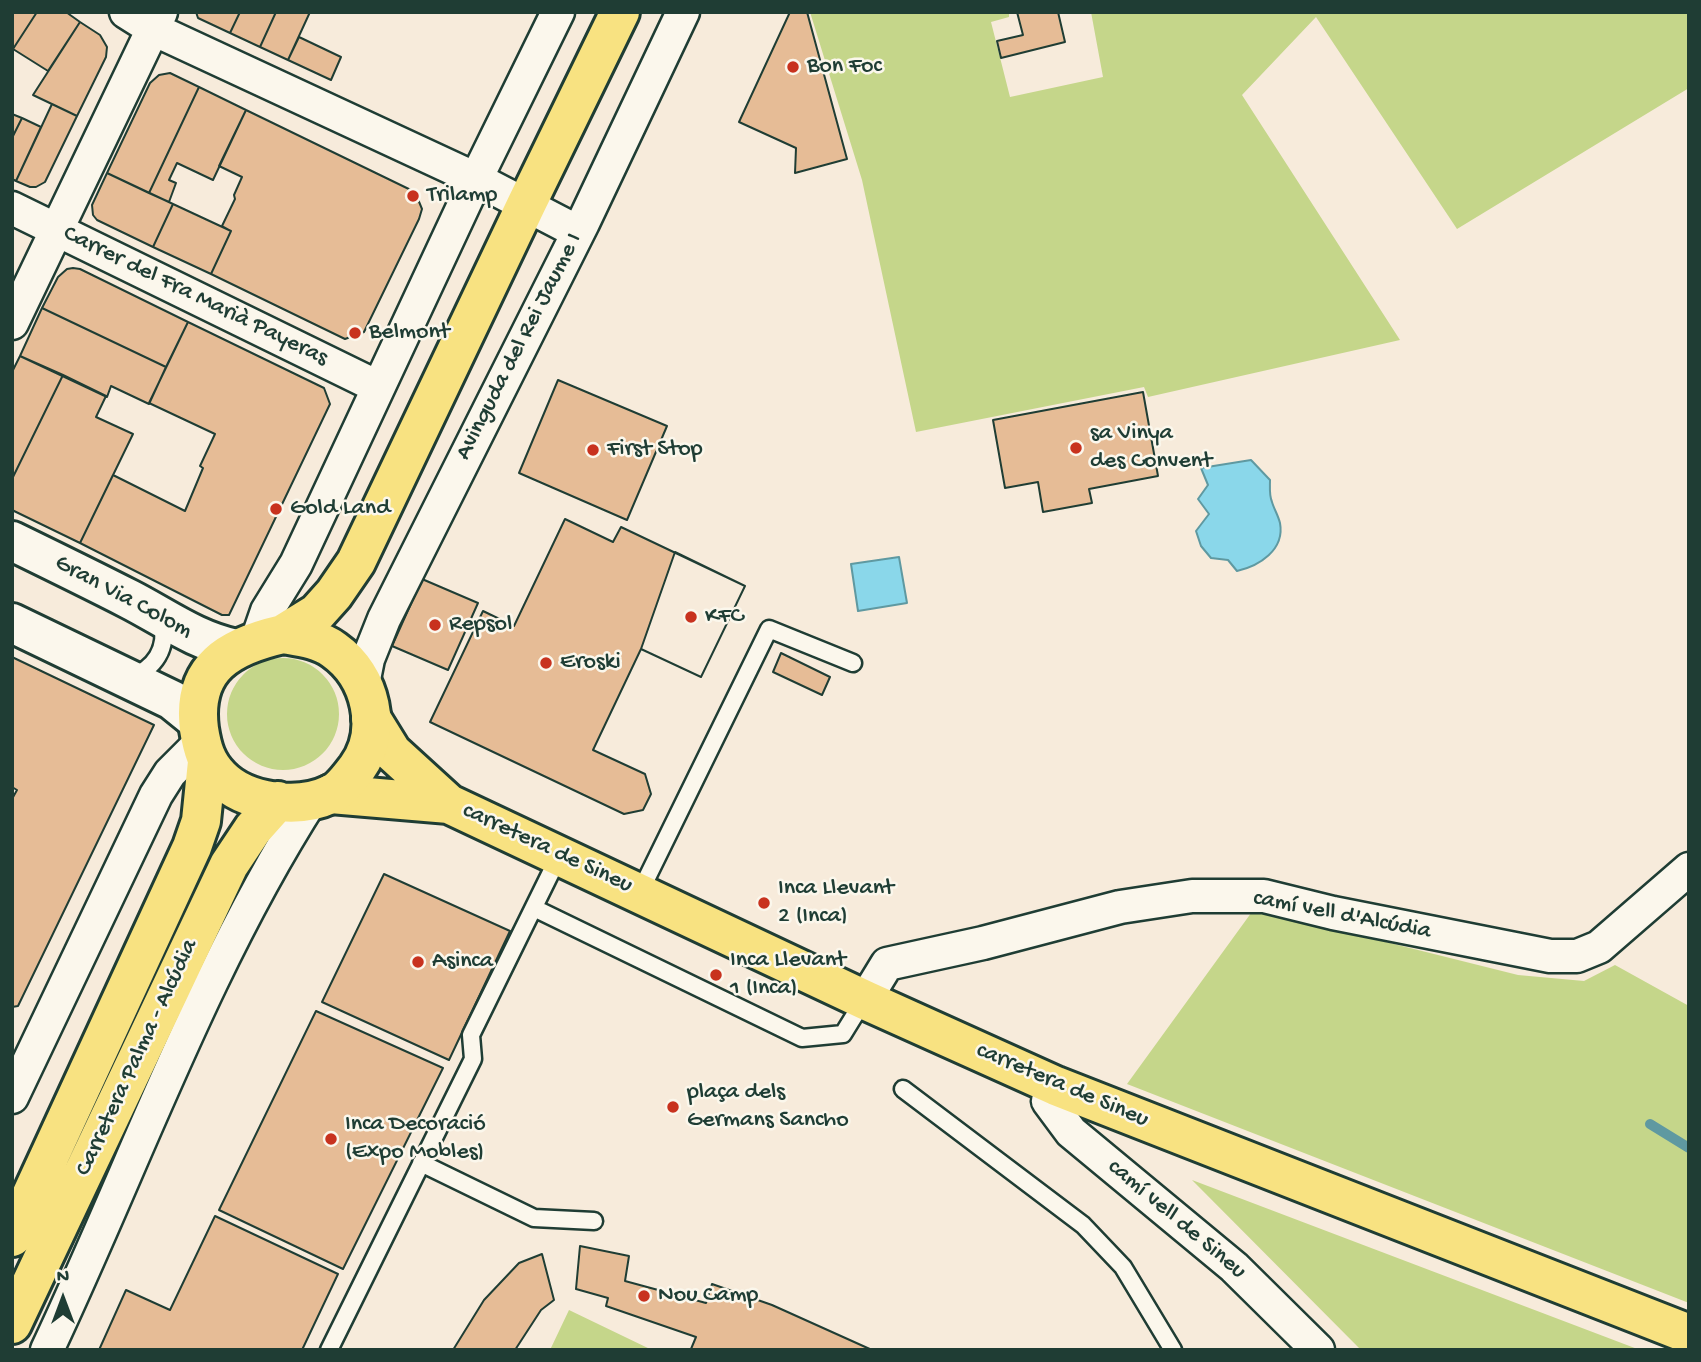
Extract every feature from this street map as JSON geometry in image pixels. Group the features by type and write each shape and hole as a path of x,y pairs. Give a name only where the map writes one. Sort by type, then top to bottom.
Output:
{"main road":[{"path":"202,742 199,699 204,682 213,668 259,641 317,613 356,562 620,12"},
{"name":"Gran Via Colom","path":"12,541 161,617 188,634 214,644 259,641"},
{"path":"307,798 344,784 358,766 369,744 361,689 344,628 356,562"},
{"path":"12,623 172,700 202,742 221,779 237,790 255,797 449,804"},
{"path":"259,641 312,639 334,649 361,689 392,752 449,804"},
{"name":"Carretera Palma - Alcúdia","path":"12,1237 178,878 201,821 202,742"},
{"name":"Carretera Palma - Alcúdia","path":"19,1310 229,865 253,829 307,798"},
{"name":"carretera de Sineu","path":"449,804 864,1000 1056,1086 1689,1334"}],"street":[{"path":"126,12 157,21 578,232"},
{"path":"259,641 267,611 278,589 296,565 476,179 558,12"},
{"name":"Avinguda del Rei Jaume I","path":"361,689 368,659 384,620 578,232 683,12"},
{"path":"12,323 157,21"},
{"name":"Carrer del Fra Marià Payeras","path":"12,208 378,387"},
{"path":"12,1097 21,1053 156,795 170,773 202,742"},
{"path":"47,1350 93,1252 165,1081 239,924 307,798"},
{"name":"camí vell d'Alcúdia","path":"864,1000 887,964 983,943 1120,907 1192,896 1264,896 1333,913 1549,956 1577,956 1599,947 1689,869"},
{"name":"camí vell de Sineu","path":"1056,1086 1048,1101 1071,1132 1234,1268 1318,1350"},
{"path":"19,1310 93,1252"}],"lane":[{"path":"128,677 145,672 160,655 165,636 161,617"},
{"path":"640,892 769,629 853,663"},
{"path":"329,1350 472,1059 471,1035 559,856"},
{"path":"534,908 802,1038 843,1034 864,1000"},
{"path":"904,1089 1083,1225 1123,1267 1173,1350"},
{"path":"421,1163 534,1218 594,1221"}],"green space":[{"path":"810,12 1009,12 1009,17 991,22 1010,97 1103,77 1091,12 1689,12 1689,88 1457,229 1316,17 1242,95 1400,340 1148,397 1144,387 916,432 862,180"},
{"path":"283,658 304,662 323,674 335,693 339,714 335,735 323,754 304,766 283,770 262,766 243,754 231,735 227,714 231,693 243,674 262,662"},
{"path":"1254,909 1518,975 1584,981 1615,965 1689,1006 1689,1303 1127,1084"},
{"path":"1192,1180 1640,1350 1361,1350"},
{"path":"569,1310 652,1350 550,1350"}],"water":[{"path":"1251,460 1270,480 1270,497 1280,523 1280,533 1269,555 1254,565 1237,571 1228,560 1211,558 1201,546 1196,531 1209,514 1198,499 1208,485 1201,468"},
{"path":"899,557 907,603 858,611 851,564"}],"building":[{"path":"12,12 37,12 13,49 12,48"},
{"path":"37,12 66,12 80,22 48,71 13,49"},
{"path":"196,12 240,12 230,33 198,18"},
{"path":"240,12 276,12 260,47 230,33"},
{"path":"276,12 310,12 288,60 260,47"},
{"name":"Bon Foc","path":"790,12 807,12 847,159 795,173 796,148 739,122"},
{"path":"1017,12 1058,12 1065,42 1001,58 997,41 1023,35"},
{"path":"80,22 100,35 107,47 106,57 77,116 33,95"},
{"path":"299,37 341,57 331,80 288,60"},
{"path":"170,73 199,87 149,193 107,173 150,83 159,75"},
{"path":"199,87 246,110 213,180 177,163 169,180 176,183 169,202 149,193"},
{"path":"52,104 77,116 45,182 30,187 16,181"},
{"path":"246,110 415,192 422,209 419,219 364,332 345,339 211,274 231,231 222,226 242,177 219,166"},
{"path":"12,114 22,118 12,138"},
{"path":"22,118 41,127 16,181 12,179 12,138"},
{"path":"107,173 173,204 153,247 97,220 93,215 92,205"},
{"path":"173,204 231,231 211,274 153,247"},
{"path":"73,268 188,322 166,367 42,308 58,277 67,269"},
{"path":"42,308 166,367 149,404 111,386 107,397 20,356"},
{"path":"188,322 324,388 330,404 229,615 222,615 80,543 113,475 185,511 203,468 200,466 215,434 149,403"},
{"path":"20,356 63,375 12,479 12,372"},
{"path":"63,375 106,396 96,417 133,434 80,543 12,510 12,479"},
{"name":"First Stop","path":"558,380 667,426 627,520 519,473"},
{"name":"sa Vinya des Convent","path":"1143,392 1158,476 1089,489 1092,503 1043,512 1038,482 1005,488 993,420"},
{"name":"Eroski","path":"565,519 613,542 621,527 745,586 701,677 641,649 593,750 645,774 651,794 643,810 624,814 430,722 483,611 514,626"},
{"name":"KFC","path":"675,552 745,586 701,677 641,649"},
{"name":"Repsol","path":"422,579 478,603 448,670 392,646"},
{"path":"781,653 830,677 822,695 773,672"},
{"path":"12,657 154,725 18,1006 12,1007 12,799 17,790 12,787"},
{"name":"Asinca","path":"384,874 510,931 449,1060 322,1002"},
{"name":"Inca Decoració (Expo Mobles)","path":"316,1011 443,1068 343,1269 219,1210"},
{"path":"215,1216 338,1274 302,1350 99,1350 126,1290 170,1310"},
{"name":"Nou Camp","path":"580,1246 629,1256 625,1281 706,1303 712,1284 772,1305 872,1350 693,1350 691,1349 696,1337 606,1306 608,1298 576,1289"},
{"path":"542,1254 554,1300 541,1310 515,1350 453,1350 484,1300 519,1263"}],"waterway":[{"path":"1650,1124 1689,1148"}],"place":[{"name":"Bon Foc","path":"793,67"},
{"name":"Trilamp","path":"413,196"},
{"name":"Belmont","path":"355,333"},
{"name":"sa Vinya des Convent","path":"1076,448"},
{"name":"First Stop","path":"593,450"},
{"name":"Gold Land","path":"276,509"},
{"name":"KFC","path":"691,617"},
{"name":"Repsol","path":"435,625"},
{"name":"Eroski","path":"546,663"},
{"name":"Inca Llevant 2 (Inca)","path":"764,903"},
{"name":"Asinca","path":"418,962"},
{"name":"Inca Llevant 1 (Inca)","path":"716,975"},
{"name":"plaça dels Germans Sancho","path":"673,1107"},
{"name":"Inca Decoració (Expo Mobles)","path":"331,1139"},
{"name":"Nou Camp","path":"644,1296"}]}
